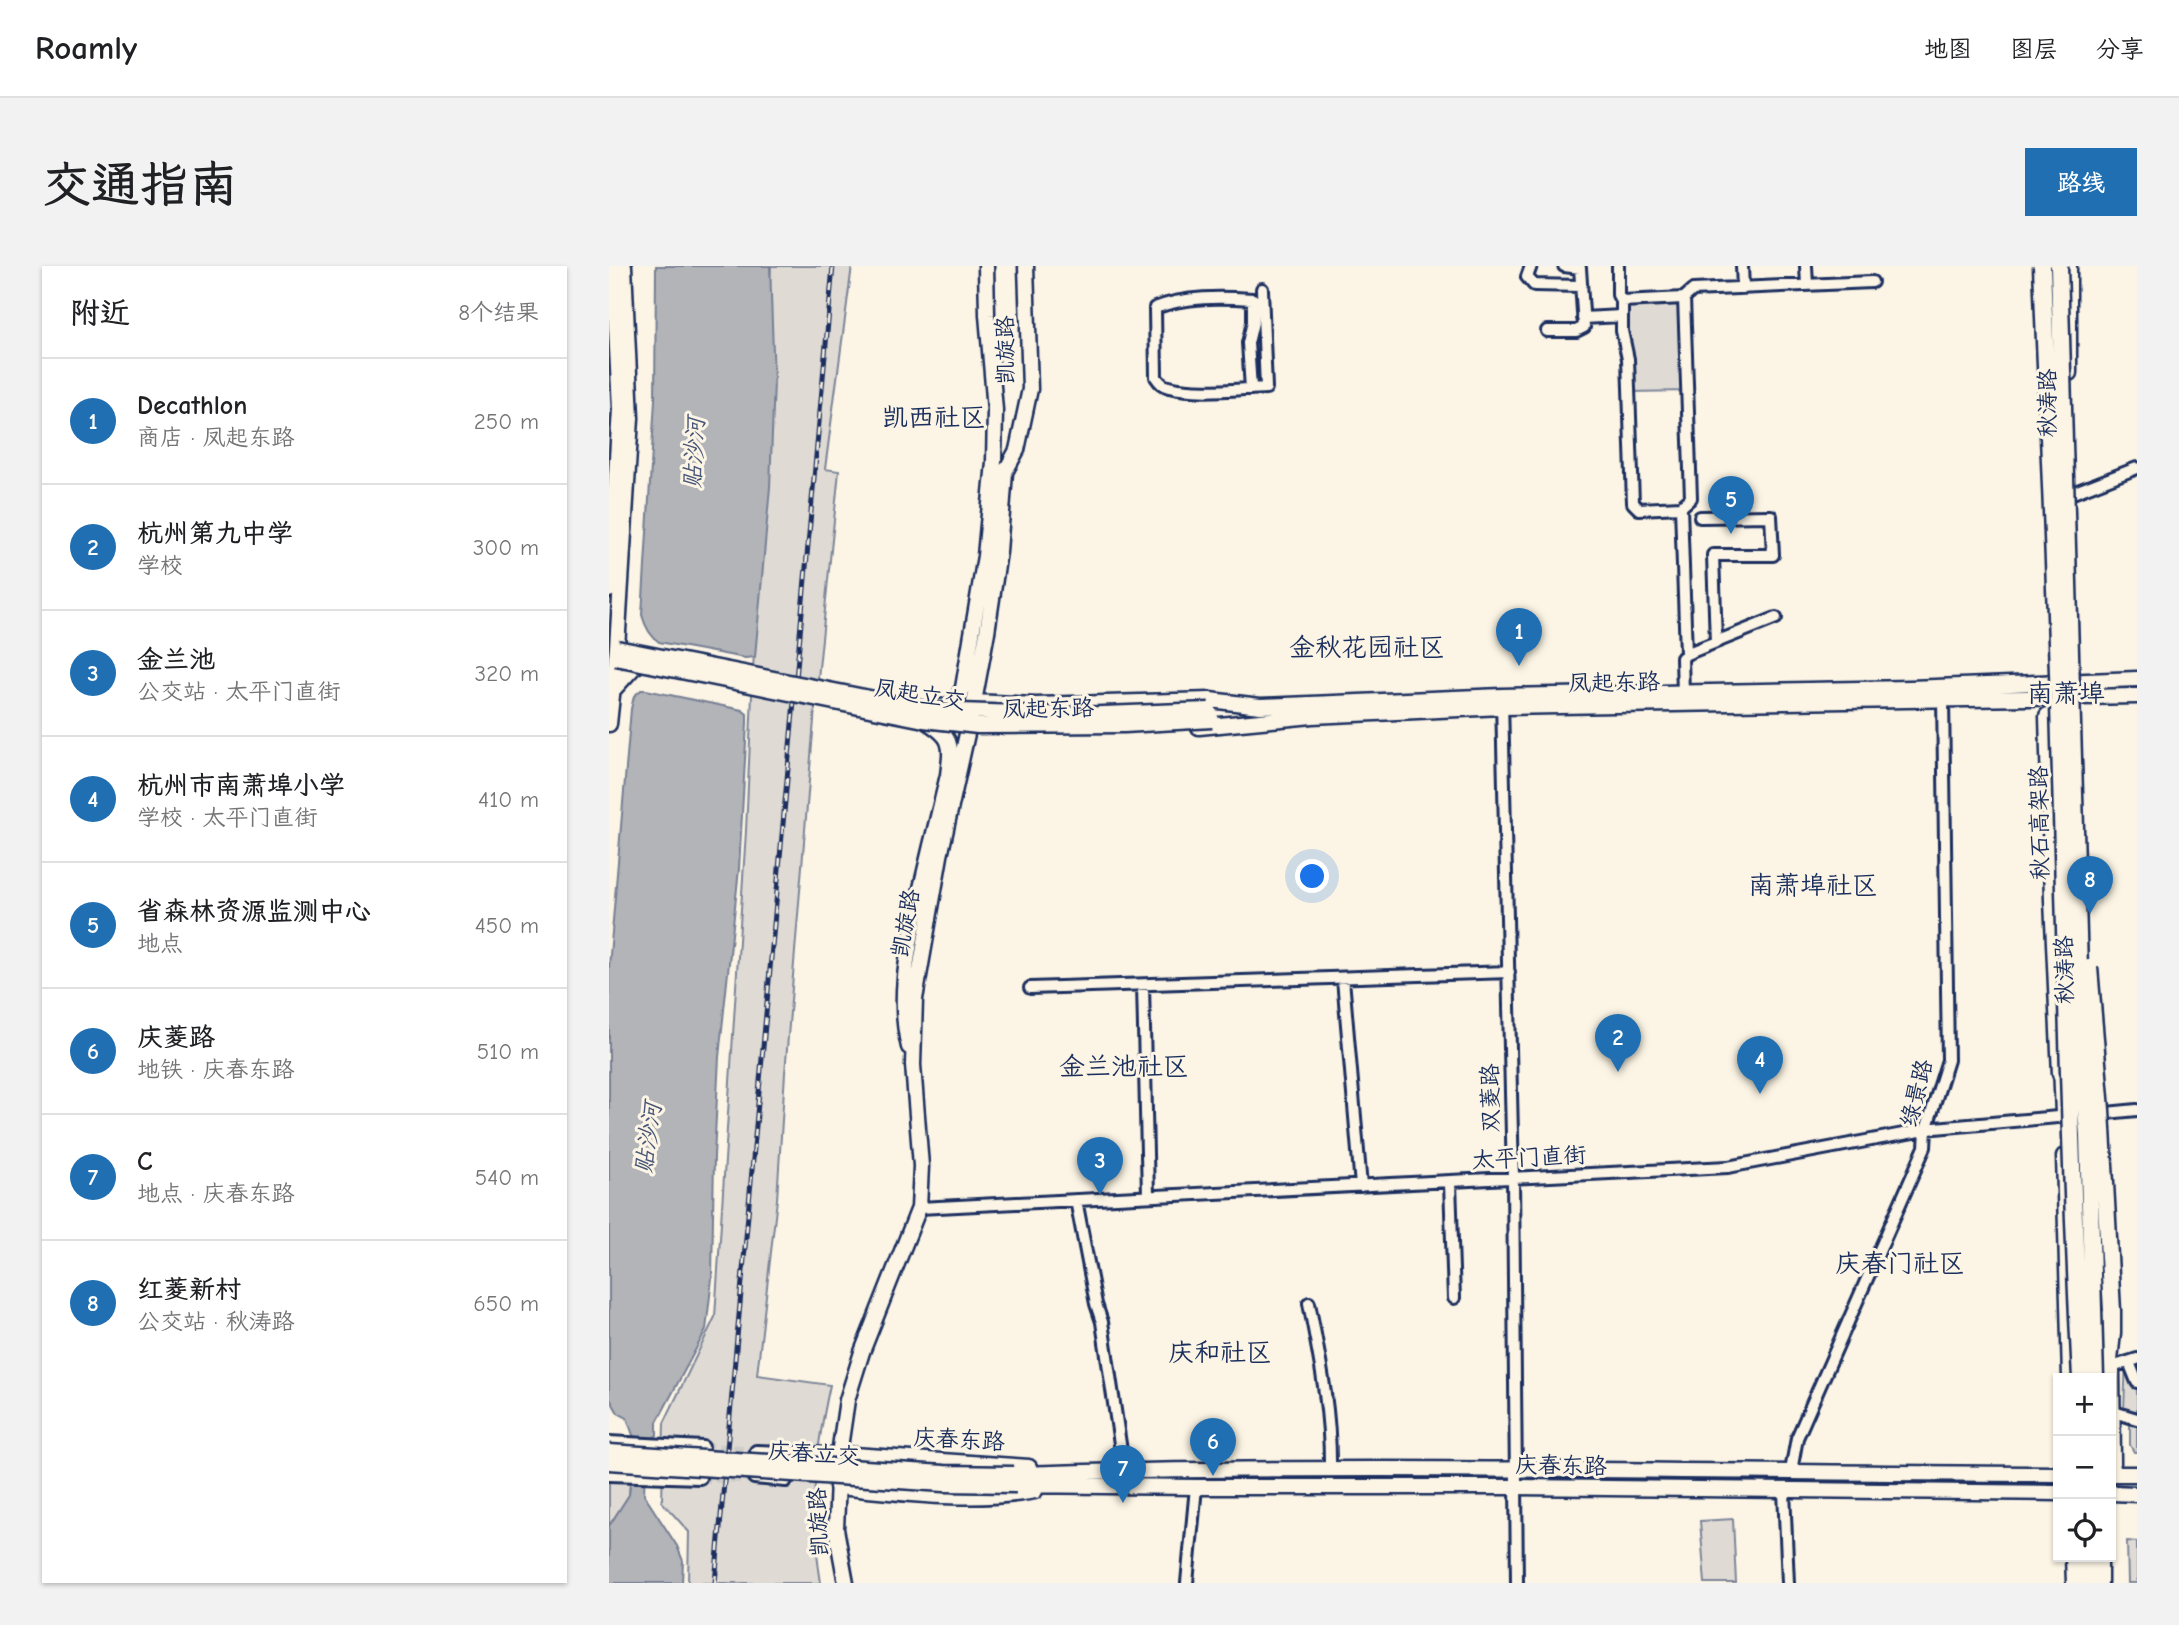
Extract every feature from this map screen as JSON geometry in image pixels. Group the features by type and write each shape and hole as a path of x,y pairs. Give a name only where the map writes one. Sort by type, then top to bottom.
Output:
{"highway":[{"name":"秋石高架路","path":"2042,266 2060,739 2066,1043 2073,1135 2074,1233 2081,1373"},
{"name":"秋石高架路","path":"2059,266 2081,1040 2088,1135 2095,1373"},
{"path":"2052,551 2048,674 2052,869 2061,1074"},
{"path":"2077,834 2101,1110 2112,1311 2107,1373"},
{"path":"2087,1562 2088,1583"},
{"path":"2099,1562 2099,1583"}],"main road":[{"path":"609,724 631,418 613,307 613,266"},
{"path":"609,590 625,389 624,266"},
{"path":"913,1065 904,1026 903,994 907,956 949,775 951,753 950,740 927,715 954,704 963,688 985,556 994,462 995,410 986,266"},
{"name":"凯旋路","path":"846,1583 836,1529 839,1454 847,1400 862,1352 919,1208 921,1166 913,1065 915,999 940,856 974,702 999,552 1005,472 1017,450 1030,389 1026,266"},
{"name":"秋涛路","path":"2034,266 2054,699 2070,1373"},
{"name":"秋涛路","path":"2069,266 2070,494 2075,681 2088,1021 2102,1114 2107,1373"},
{"name":"凤起立交","path":"613,652 642,663 990,726 1124,724 1211,715 1260,706"},
{"name":"凤起立交","path":"613,652 927,715"},
{"path":"613,691 634,667 642,663"},
{"name":"凤起东路","path":"967,732 1062,732 1192,727 1502,702 1683,693 2137,679"},
{"name":"凤起东路","path":"974,702 1036,705 1210,700 1260,706 2137,696"},
{"name":"凤起立交","path":"1211,715 1312,716"},
{"name":"庆春立交","path":"609,1452 1015,1479"},
{"name":"庆春东路","path":"839,1454 1013,1465 1076,1473"},
{"name":"庆春立交","path":"609,1462 944,1484 1015,1479"},
{"name":"庆春东路","path":"1015,1479 1124,1471 1791,1471 2053,1474"},
{"path":"2116,1474 2137,1474"},
{"name":"庆春东路","path":"1015,1479 1064,1485 1196,1487 1517,1487 2053,1493"},
{"name":"庆春东路","path":"837,1487 908,1493 1007,1496 1064,1485"},
{"path":"2116,1493 2137,1493"},
{"path":"2073,1562 2074,1583"},
{"path":"2106,1562 2106,1583"}],"street":[{"path":"1531,266 1527,277 1534,285 1581,286"},
{"path":"1547,331 1581,330 1584,327 1580,268 1564,266"},
{"path":"1618,266 1618,295 1622,301 1622,331 1628,359 1633,503 1639,509 1681,507 1691,498 1684,298"},
{"path":"1742,266 1743,288"},
{"path":"1806,266 1807,285"},
{"path":"1622,301 1684,298 1693,290 1873,282"},
{"path":"1251,388 1248,343 1253,322 1252,299 1224,297 1173,301 1155,308 1156,377 1160,383 1168,387 1188,389 1266,388 1262,289"},
{"path":"1583,318 1622,316"},
{"path":"2070,494 2137,468"},
{"path":"1681,507 1686,654"},
{"path":"1700,517 1771,516 1773,555 1713,555 1716,642"},
{"path":"1683,693 1682,658 1686,654 1776,618"},
{"name":"绿景路","path":"1791,1471 1797,1438 1925,1147 1926,1130 1948,1060 1943,698"},
{"name":"双菱路","path":"1502,702 1513,1179 1517,1583"},
{"path":"1030,988 1509,972"},
{"path":"1343,979 1360,1186"},
{"path":"1143,985 1148,1195"},
{"name":"太平门直街","path":"919,1208 1728,1167 1926,1130 2137,1111"},
{"path":"1450,1183 1454,1298"},
{"path":"1076,1200 1095,1304 1102,1322 1124,1471"},
{"path":"1309,1303 1327,1393 1331,1430 1330,1471"},
{"path":"2110,1373 2133,1360 2137,1382"},
{"path":"2117,1413 2137,1417"},
{"path":"609,1442 703,1447"},
{"path":"756,1451 839,1454"},
{"path":"609,1475 700,1478"},
{"path":"754,1478 828,1483 837,1487"},
{"path":"1187,1583 1196,1487"},
{"path":"1784,1490 1788,1583"}],"shaded area":[{"path":"771,266 852,266 825,469 839,471 815,708 777,1199 757,1375 830,1385 820,1436 815,1483 815,1531 821,1583 688,1583 689,1532 662,1502 664,1423 715,1317 746,831"},
{"path":"1684,298 1688,391 1629,392 1622,301"},
{"path":"2137,1354 2137,1452 2134,1452 2130,1445 2130,1424 2124,1411 2126,1357"},
{"path":"609,1479 630,1481 629,1495 609,1526"},
{"path":"1733,1519 1736,1583 1705,1583 1700,1521"},
{"path":"2127,1541 2137,1542 2137,1583 2128,1583"}],"water":[{"name":"贴沙河","path":"656,266 770,266 774,381 770,487 755,657 745,658 659,642 648,630 642,615 655,400"},
{"name":"贴沙河","path":"641,690 742,710 747,714 739,869 719,1057 712,1278 706,1330 657,1422 657,1435 646,1443 644,1495 677,1546 683,1561 682,1583 609,1583 609,1526 629,1495 635,1441 627,1418 618,1413 609,1397 609,967 631,709 634,696"}],"tunnel":[{"path":"703,1447 756,1451"},
{"path":"700,1478 754,1478"}],"railway":[{"path":"715,1583 833,266"}],"place":[{"name":"省森林资源监测中心","path":"1731,534"},
{"name":"Decathlon","path":"1519,666"},
{"name":"红菱新村","path":"2090,914"},
{"name":"杭州第九中学","path":"1618,1072"},
{"name":"杭州市南萧埠小学","path":"1760,1094"},
{"name":"金兰池","path":"1100,1195"},
{"name":"庆菱路","path":"1213,1476"},
{"name":"C","path":"1123,1503"}],"district":[{"name":"凯西社区","path":"934,417"},
{"name":"金秋花园社区","path":"1367,647"},
{"name":"南萧埠","path":"2066,693"},
{"name":"南萧埠社区","path":"1813,885"},
{"name":"金兰池社区","path":"1124,1066"},
{"name":"庆春门社区","path":"1900,1263"},
{"name":"庆和社区","path":"1220,1352"}]}
